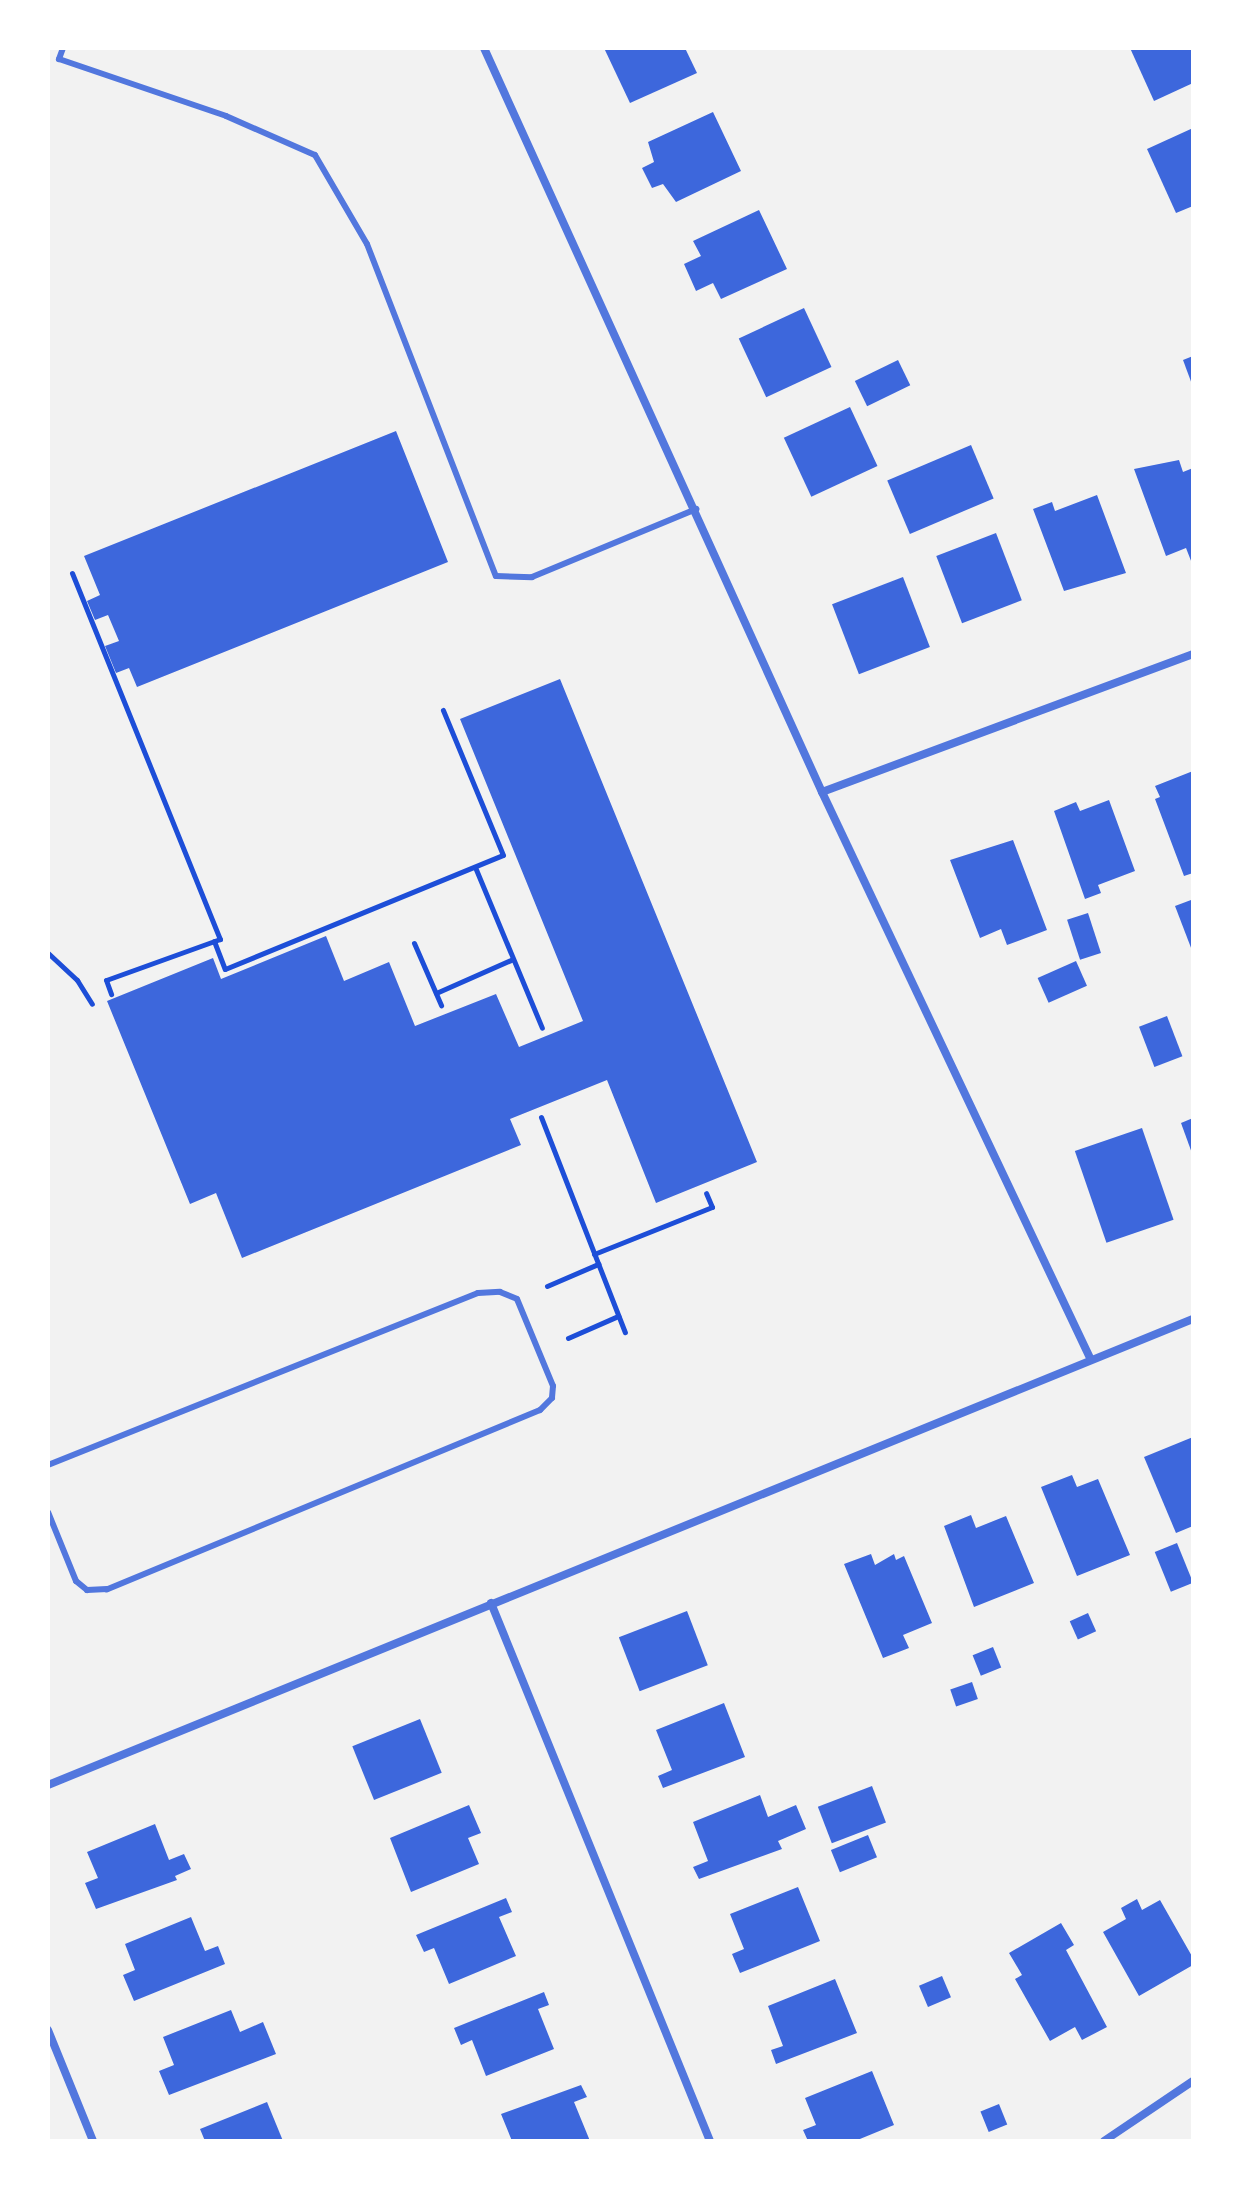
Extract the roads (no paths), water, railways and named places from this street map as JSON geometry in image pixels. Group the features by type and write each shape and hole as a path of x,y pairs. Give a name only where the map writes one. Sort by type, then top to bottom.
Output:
{"street":[{"path":"484,48 822,792 1090,1358"},
{"path":"822,792 1193,654"},
{"path":"48,1785 1090,1358 1193,1319"},
{"path":"491,1603 710,2141"},
{"path":"48,2030 93,2141"},
{"path":"1104,2141 1193,2081"}],"lane":[{"path":"59,59 63,48"},
{"path":"48,64 59,59 226,116 315,155 367,244 496,576 532,577 696,509"},
{"path":"48,1465 478,1293 500,1292 517,1299 553,1386 552,1398 540,1410 107,1589 87,1590 76,1581 48,1512"},
{"path":"48,1543 59,1539"}]}
